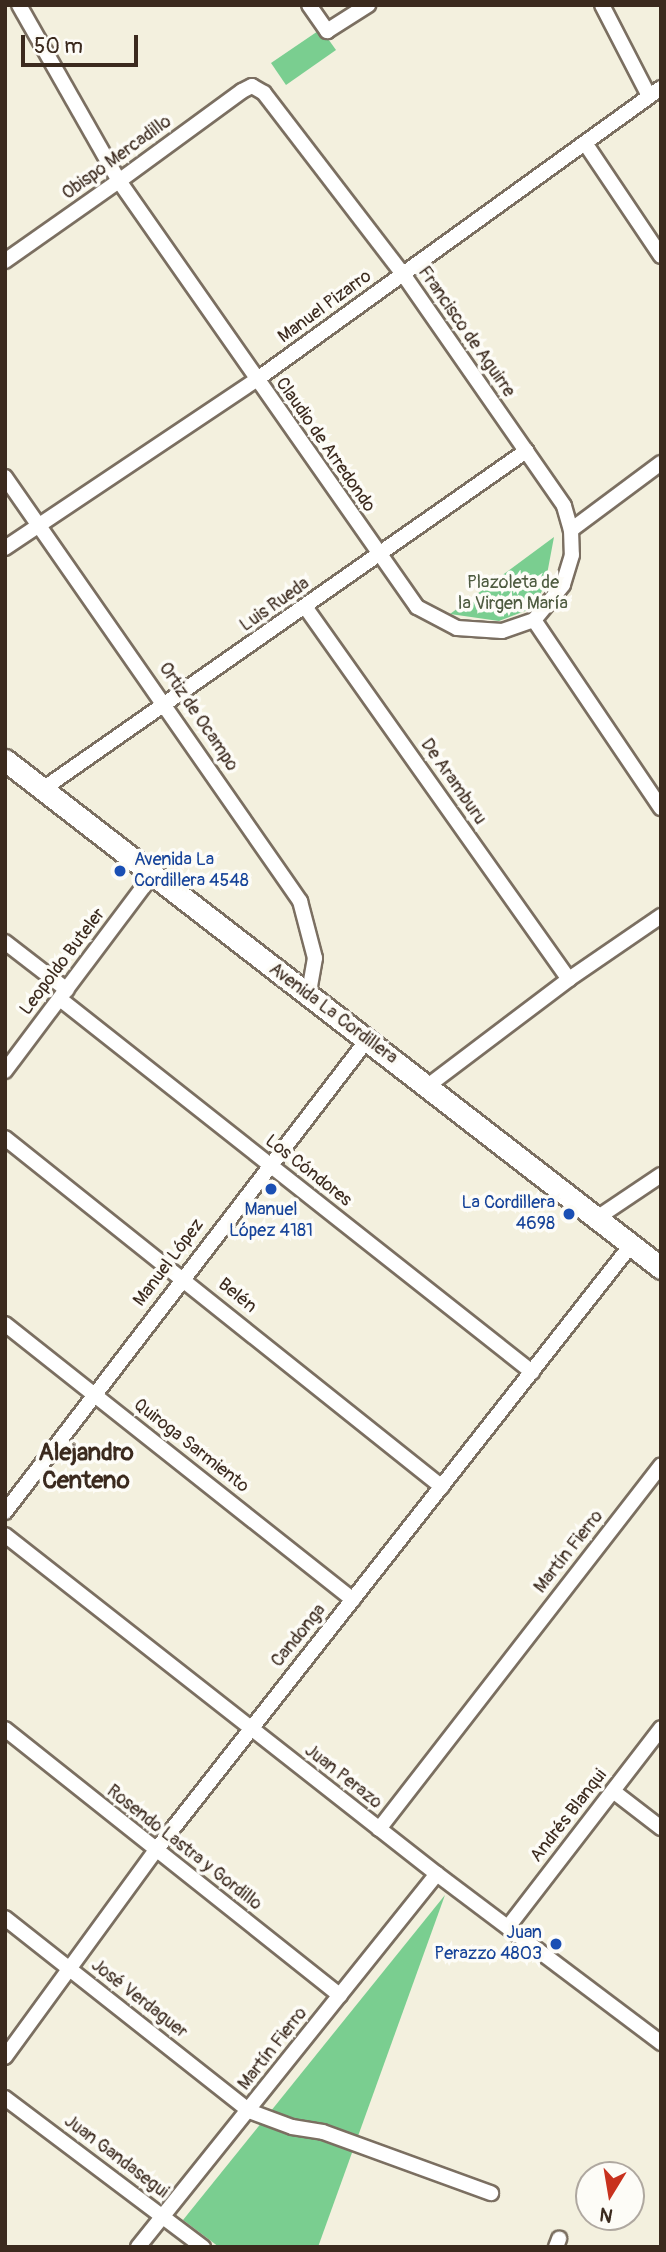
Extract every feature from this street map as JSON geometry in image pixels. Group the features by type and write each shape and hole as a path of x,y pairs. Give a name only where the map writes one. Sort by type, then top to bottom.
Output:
{"main road":[{"name":"Avenida La Cordillera","path":"5,760 308,996 429,1085 661,1268"}],"street":[{"name":"Claudio de Arredondo","path":"19,5 119,181 416,607 438,620 474,632 502,631 534,620"},
{"path":"309,5 327,32 368,5"},
{"path":"602,5 655,92"},
{"name":"Obispo Mercadillo","path":"5,261 252,86"},
{"name":"Francisco de Aguirre","path":"252,86 264,93 403,274 564,506 571,530 568,573 547,608 534,620"},
{"name":"Manuel Pizarro","path":"5,548 256,380 655,92"},
{"path":"585,143 661,256"},
{"name":"Luis Rueda","path":"43,789 306,608 526,451"},
{"path":"571,530 661,463"},
{"name":"Ortiz de Ocampo","path":"5,477 166,703 300,901 314,946 308,996"},
{"name":"De Aramburu","path":"306,608 569,979"},
{"path":"534,620 661,808"},
{"name":"Leopoldo Buteler","path":"5,1071 152,875"},
{"path":"429,1085 569,979 661,916"},
{"name":"Los Cóndores","path":"5,942 63,995 268,1164 532,1372"},
{"name":"Manuel López","path":"5,1512 268,1164 367,1040"},
{"name":"Belén","path":"5,1138 183,1277 442,1487"},
{"path":"597,1218 661,1175"},
{"name":"Candonga","path":"5,2057 156,1850 631,1245"},
{"name":"Quiroga Sarmiento","path":"5,1324 353,1600"},
{"name":"Martín Fierro","path":"379,1829 661,1465"},
{"name":"Juan Perazo","path":"5,1535 437,1874 661,2043"},
{"name":"Andrés Blanqui","path":"508,1927 661,1728"},
{"name":"Rosendo Lastra y Gordillo","path":"5,1730 340,1995"},
{"path":"613,1791 661,1828"},
{"name":"Martín Fierro","path":"138,2247 437,1874"},
{"name":"José Verdaguer","path":"5,1918 249,2111 292,2127 323,2132 491,2193"},
{"name":"Juan Gandasegui","path":"5,2098 202,2247"}],"green space":[{"path":"321,29 336,50 286,85 271,63"},
{"name":"Plazoleta de la Virgen María","path":"554,537 545,585 533,608 499,621 450,614"},
{"path":"445,1895 318,2247 219,2247 183,2220"}],"place":[{"name":"Avenida La Cordillera 4548","path":"120,871"},
{"name":"Manuel López 4181","path":"271,1189"},
{"name":"La Cordillera 4698","path":"569,1214"},
{"name":"Juan Perazzo 4803","path":"556,1944"}],"district":[{"name":"Alejandro Centeno","path":"86,1467"}]}
